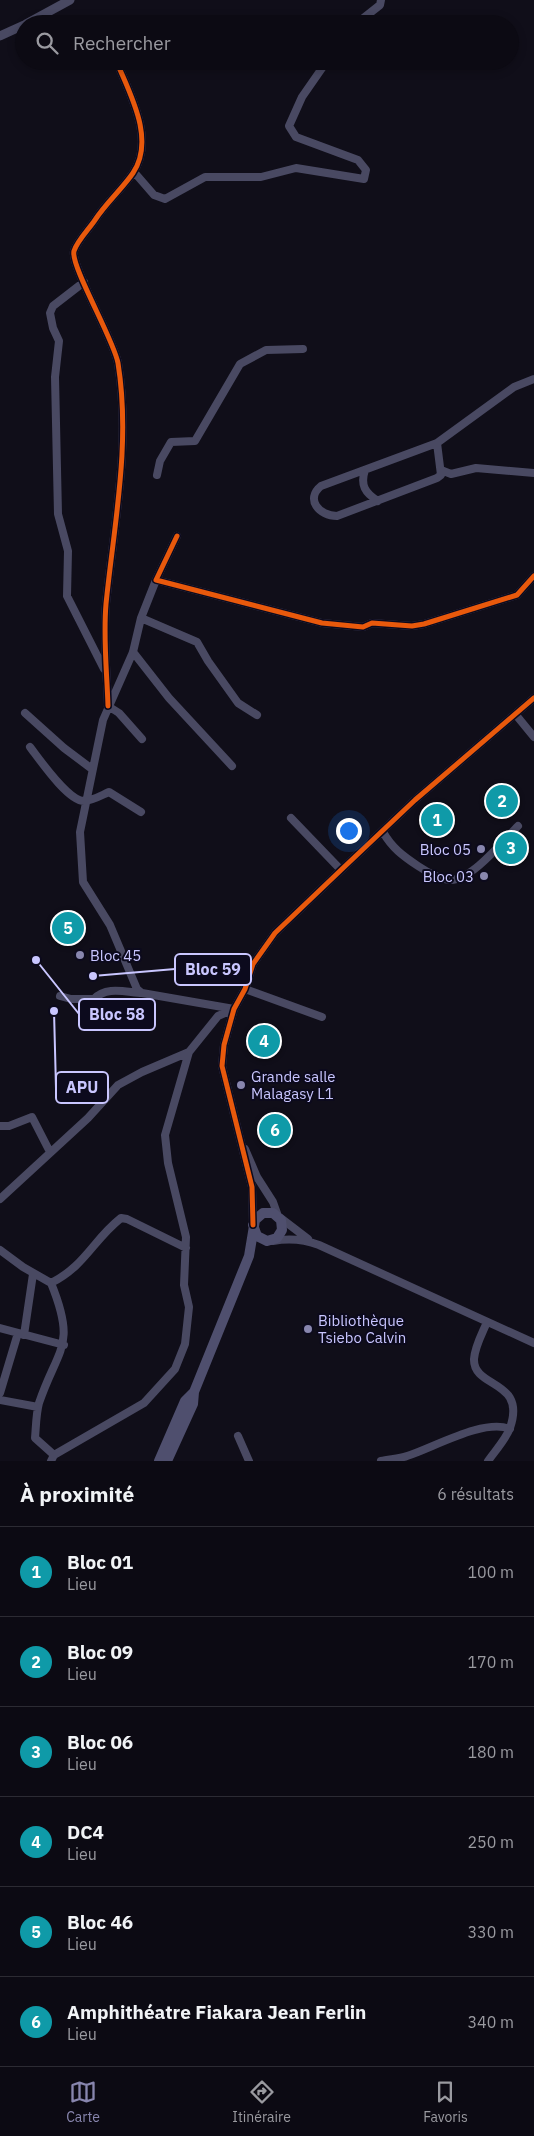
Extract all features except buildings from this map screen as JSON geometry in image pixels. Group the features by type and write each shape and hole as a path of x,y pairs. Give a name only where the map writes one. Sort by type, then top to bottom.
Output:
{"main road":[{"path":"167,1461 193,1404 194,1392 250,1256 255,1220 263,1213 273,1213 278,1216 281,1220 282,1230 280,1234 250,1256"},
{"path":"254,1225 256,1236 272,1241"},
{"path":"159,1461 185,1401 194,1392"}],"street":[{"path":"367,15 380,5 381,0"},
{"path":"41,15 66,1"},
{"path":"0,36 15,29"},
{"path":"108,706 105,670 106,604 118,522 120,467 124,445 118,361 73,260 74,251 101,211 134,172 140,155 140,125 136,109 120,70"},
{"path":"134,172 154,195 165,199 205,177 261,177 296,168 364,179 366,170 358,160 296,137 289,126 306,90 320,70"},
{"path":"84,282 53,306 50,313 53,328 59,341 55,377 58,514 68,551 67,596 105,670"},
{"path":"157,476 160,461 171,442 195,441 240,364 266,350 303,348"},
{"path":"436,444 441,476 337,516 326,516 319,512 314,497 316,491 330,482 436,444 514,387 534,380"},
{"path":"441,470 451,474 476,468 534,473"},
{"path":"365,470 362,478 363,487 368,495 378,501"},
{"path":"142,994 137,989 110,925 84,882 80,832 92,769 108,706 133,652 141,618 156,580 177,536"},
{"path":"156,580 322,624 363,627 372,623 412,626 424,624 517,595 534,576"},
{"path":"141,618 197,642 238,703 257,715"},
{"path":"133,652 170,698 232,766"},
{"path":"254,1225 252,1187 222,1066 224,1044 234,1010 245,989 253,964 275,933 341,870 416,800 534,698"},
{"path":"108,706 119,713 142,739"},
{"path":"25,713 64,748 92,769"},
{"path":"516,715 534,737"},
{"path":"30,747 75,800 85,802 109,792 141,812"},
{"path":"291,818 341,870"},
{"path":"383,832 390,845 402,855 428,873 450,880 467,876 518,826"},
{"path":"245,989 322,1018"},
{"path":"60,996 71,999 94,999 100,992 107,990 234,1010"},
{"path":"0,1250 33,1274 51,1283 60,1304 65,1325 64,1345 38,1407 35,1438 52,1458 144,1402 175,1369 185,1344 189,1307 184,1285 186,1237 168,1164 166,1136 189,1052 218,1016 234,1010"},
{"path":"0,1200 88,1118 118,1085 142,1072 189,1052"},
{"path":"0,1126 9,1126 32,1116 50,1152"},
{"path":"239,1137 257,1177 273,1202 278,1216 304,1237 534,1343"},
{"path":"51,1283 72,1271 105,1231 121,1218 127,1219 186,1248"},
{"path":"272,1241 288,1238 304,1240 319,1245"},
{"path":"0,1393 21,1334 33,1274"},
{"path":"487,1322 477,1344 474,1361 478,1370 509,1395 514,1404 510,1429 488,1461"},
{"path":"0,1328 64,1345"},
{"path":"0,1400 38,1407"},
{"path":"381,1461 407,1456 447,1440 500,1425 510,1429"},
{"path":"238,1436 249,1461"}],"cycle path":[{"path":"108,706 105,617 120,484 123,424 122,393 115,352 85,287 74,251 80,239 133,173 139,160 142,147 139,118 120,70"},
{"path":"177,536 156,580 322,623 363,627 372,623 412,626 424,624 517,595 534,576"},
{"path":"253,1225 252,1187 222,1066 224,1045 234,1009 245,989 253,964 275,933 341,870 415,800 534,698"}],"place":[{"name":"Bloc 09","path":"502,801"},
{"name":"Bloc 01","path":"437,820"},
{"name":"Bloc 06","path":"511,848"},
{"name":"Bloc 05","path":"481,849"},
{"name":"Bloc 03","path":"484,876"},
{"name":"Bloc 46","path":"68,928"},
{"name":"Bloc 45","path":"80,955"},
{"name":"Bloc 58","path":"36,960"},
{"name":"Bloc 59","path":"93,976"},
{"name":"APU","path":"54,1011"},
{"name":"DC4","path":"264,1041"},
{"name":"Grande salle Malagasy L1","path":"241,1085"},
{"name":"Amphithéatre Fiakara Jean Ferlin","path":"275,1130"},
{"name":"Bibliothèque Tsiebo Calvin","path":"308,1329"}]}
